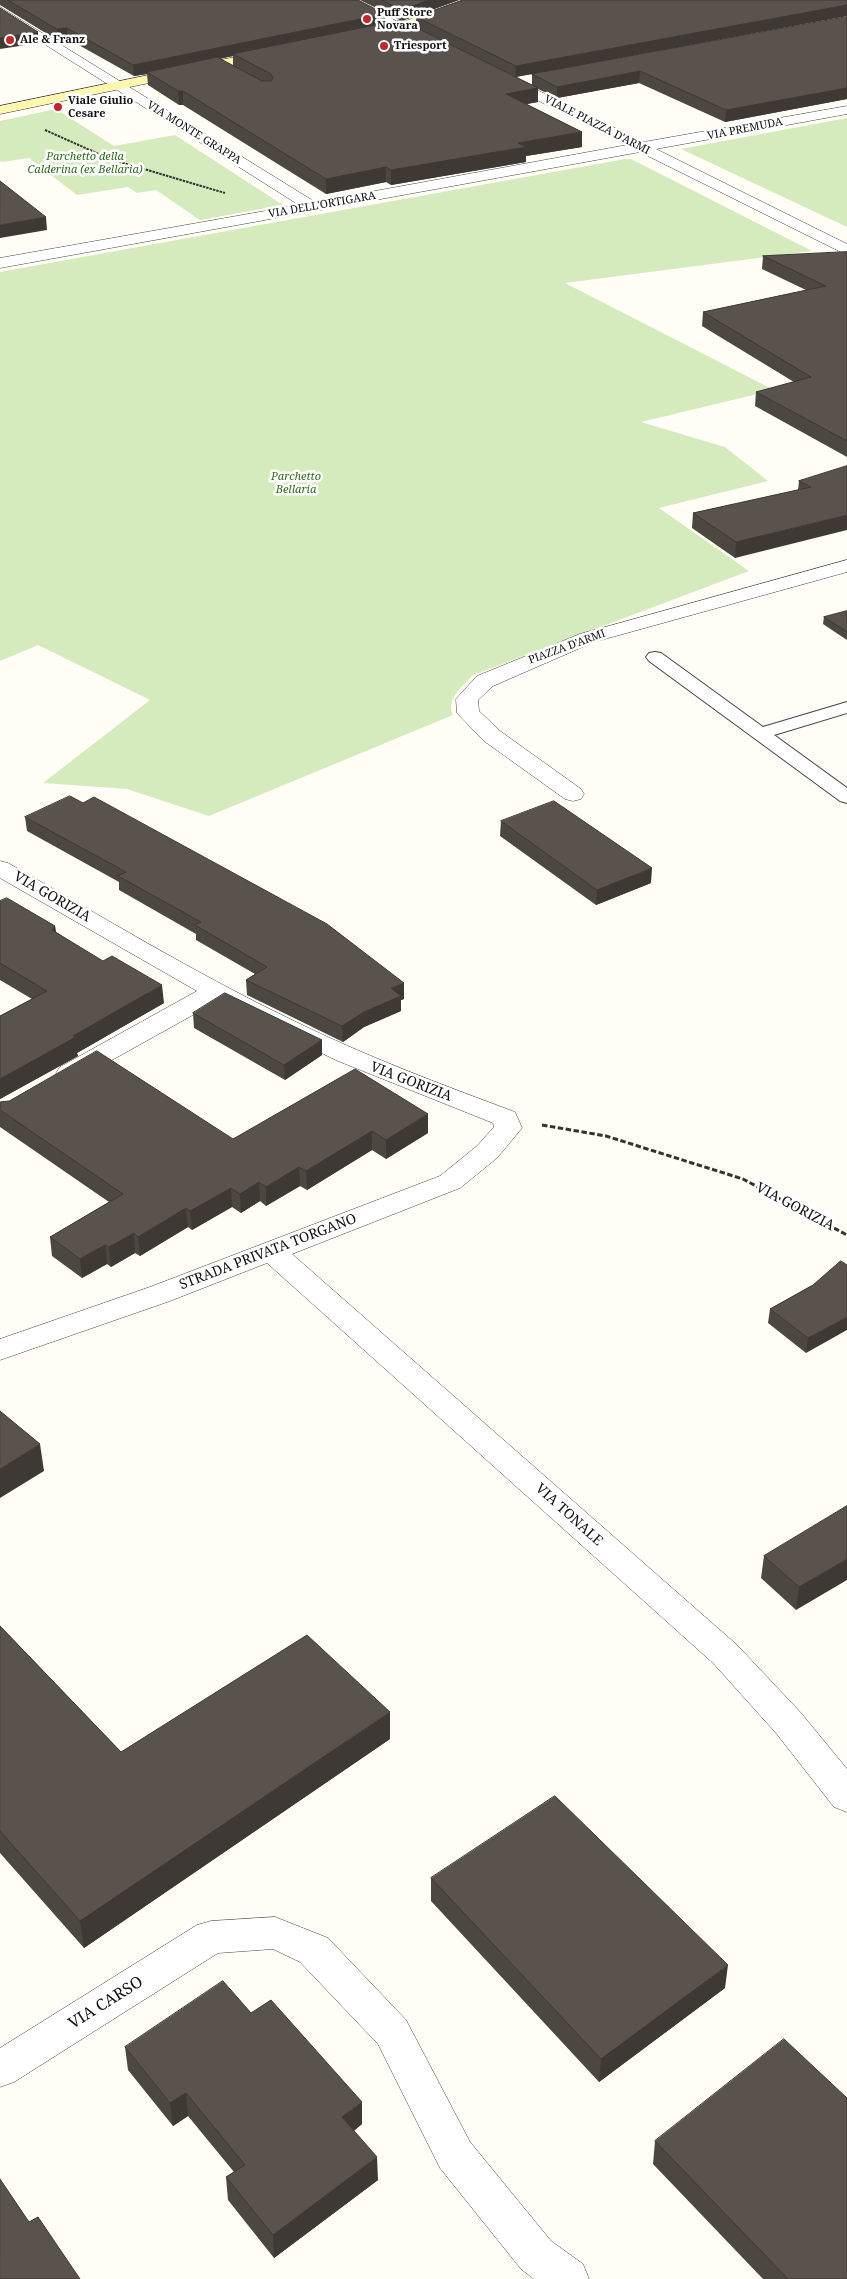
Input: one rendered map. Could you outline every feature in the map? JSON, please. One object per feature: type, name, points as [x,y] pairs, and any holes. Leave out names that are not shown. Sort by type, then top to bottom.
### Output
[{"type":"main road","points":[[366,34],[401,27],[475,0]]},
{"type":"main road","points":[[0,110],[283,52]]},
{"type":"street","points":[[347,0],[437,45]]},
{"type":"street","name":"VIA MONTE GRAPPA","points":[[0,11],[313,207]]},
{"type":"street","name":"VIALE PIAZZA D'ARMI","points":[[488,70],[847,250]]},
{"type":"street","points":[[513,83],[532,80]]},
{"type":"street","name":"VIA PREMUDA","points":[[644,148],[847,110]]},
{"type":"street","name":"VIA DELL'ORTIGARA","points":[[0,263],[644,148]]},
{"type":"street","name":"PIAZZA D'ARMI","points":[[573,794],[492,736],[468,714],[467,699],[485,681],[587,638],[847,566]]},
{"type":"street","name":"VIA GORIZIA","points":[[0,868],[217,991],[323,1046],[505,1118]]},
{"type":"street","points":[[52,1083],[217,991]]},
{"type":"street","name":"STRADA PRIVATA TORGANO","points":[[0,1350],[160,1294],[450,1182],[486,1152],[508,1128],[505,1118]]},
{"type":"street","name":"VIA TONALE","points":[[272,1250],[725,1654],[772,1702],[823,1763],[847,1797]]},
{"type":"street","name":"VIA CARSO","points":[[0,2069],[211,1937],[274,1933],[314,1950],[392,2032],[455,2155],[536,2255],[568,2279]]},
{"type":"lane","points":[[218,65],[237,75]]},
{"type":"lane","points":[[655,656],[760,734],[844,791]]},
{"type":"lane","points":[[760,734],[847,707]]},
{"type":"path","points":[[40,128],[110,159],[229,194]]},
{"type":"path","name":"VIA GORIZIA","points":[[505,1118],[606,1136],[743,1180],[847,1235]]},
{"type":"green space","name":"Parchetto della Calderina (ex Bellaria)","points":[[56,109],[114,146],[175,135],[283,205],[200,220],[156,190],[137,193],[128,187],[77,195],[29,158],[0,161],[0,121]]},
{"type":"green space","points":[[847,118],[847,227],[681,149]]},
{"type":"green space","name":"Parchetto Bellaria","points":[[631,159],[812,251],[565,283],[774,390],[641,422],[725,447],[768,481],[659,508],[749,571],[473,675],[453,698],[451,709],[453,715],[209,816],[127,789],[43,783],[150,700],[38,645],[0,661],[0,272]]},
{"type":"building","points":[[8,0],[358,0],[385,14],[133,65],[67,28],[57,29]]},
{"type":"building","points":[[382,0],[429,0],[402,10]]},
{"type":"building","points":[[463,0],[847,0],[847,5],[516,66],[416,17]]},
{"type":"building","points":[[0,8],[38,32],[0,38]]},
{"type":"building","points":[[847,17],[847,88],[726,110],[640,71],[557,87],[532,74]]},
{"type":"building","points":[[401,20],[538,88],[506,94],[582,132],[518,143],[526,147],[391,170],[386,167],[326,179],[183,91],[178,91],[147,72],[217,57],[262,81],[271,81],[273,78],[271,74],[233,54]]},
{"type":"building","points":[[0,181],[46,217],[0,225]]},
{"type":"building","points":[[847,252],[847,441],[756,392],[811,377],[703,312],[826,286],[763,256]]},
{"type":"building","points":[[847,466],[847,515],[736,542],[693,513],[811,487],[799,481]]},
{"type":"building","points":[[847,611],[847,632],[824,617]]},
{"type":"building","points":[[70,796],[83,803],[94,797],[327,924],[404,983],[391,988],[401,996],[364,1012],[342,1026],[246,980],[267,967],[195,925],[201,922],[118,876],[126,872],[25,817]]},
{"type":"building","points":[[554,801],[652,868],[597,890],[501,821]]},
{"type":"building","points":[[7,898],[55,926],[52,930],[103,961],[112,956],[162,985],[73,1036],[76,1037],[0,1079],[0,1016],[47,991],[0,963],[0,901]]},
{"type":"building","points":[[225,993],[322,1040],[284,1065],[193,1013]]},
{"type":"building","points":[[97,1051],[233,1139],[355,1069],[428,1114],[386,1140],[372,1131],[306,1171],[299,1167],[266,1187],[259,1182],[240,1194],[231,1188],[190,1211],[186,1208],[138,1237],[134,1233],[109,1247],[105,1245],[80,1259],[50,1237],[123,1194],[0,1110],[0,1102],[9,1101]]},
{"type":"building","points":[[841,1261],[847,1265],[847,1317],[808,1338],[770,1309],[813,1285]]},
{"type":"building","points":[[0,1411],[40,1444],[0,1469]]},
{"type":"building","points":[[847,1506],[847,1559],[799,1587],[764,1556]]},
{"type":"building","points":[[0,1626],[121,1752],[307,1635],[390,1712],[80,1921],[0,1831]]},
{"type":"building","points":[[555,1796],[728,1965],[601,2059],[431,1878]]},
{"type":"building","points":[[223,1981],[251,2013],[271,2000],[362,2102],[342,2117],[377,2157],[273,2235],[226,2177],[245,2165],[186,2093],[170,2103],[125,2047]]},
{"type":"building","points":[[784,2039],[847,2098],[847,2279],[788,2279],[655,2141]]},
{"type":"building","points":[[0,2179],[29,2222],[38,2217],[80,2279],[0,2279]]},
{"type":"place","name":"Puff Store Novara","points":[[367,19]]},
{"type":"place","name":"Ale & Franz","points":[[10,40]]},
{"type":"place","name":"Triesport","points":[[384,46]]},
{"type":"place","name":"Viale Giulio Cesare","points":[[58,107]]}]
